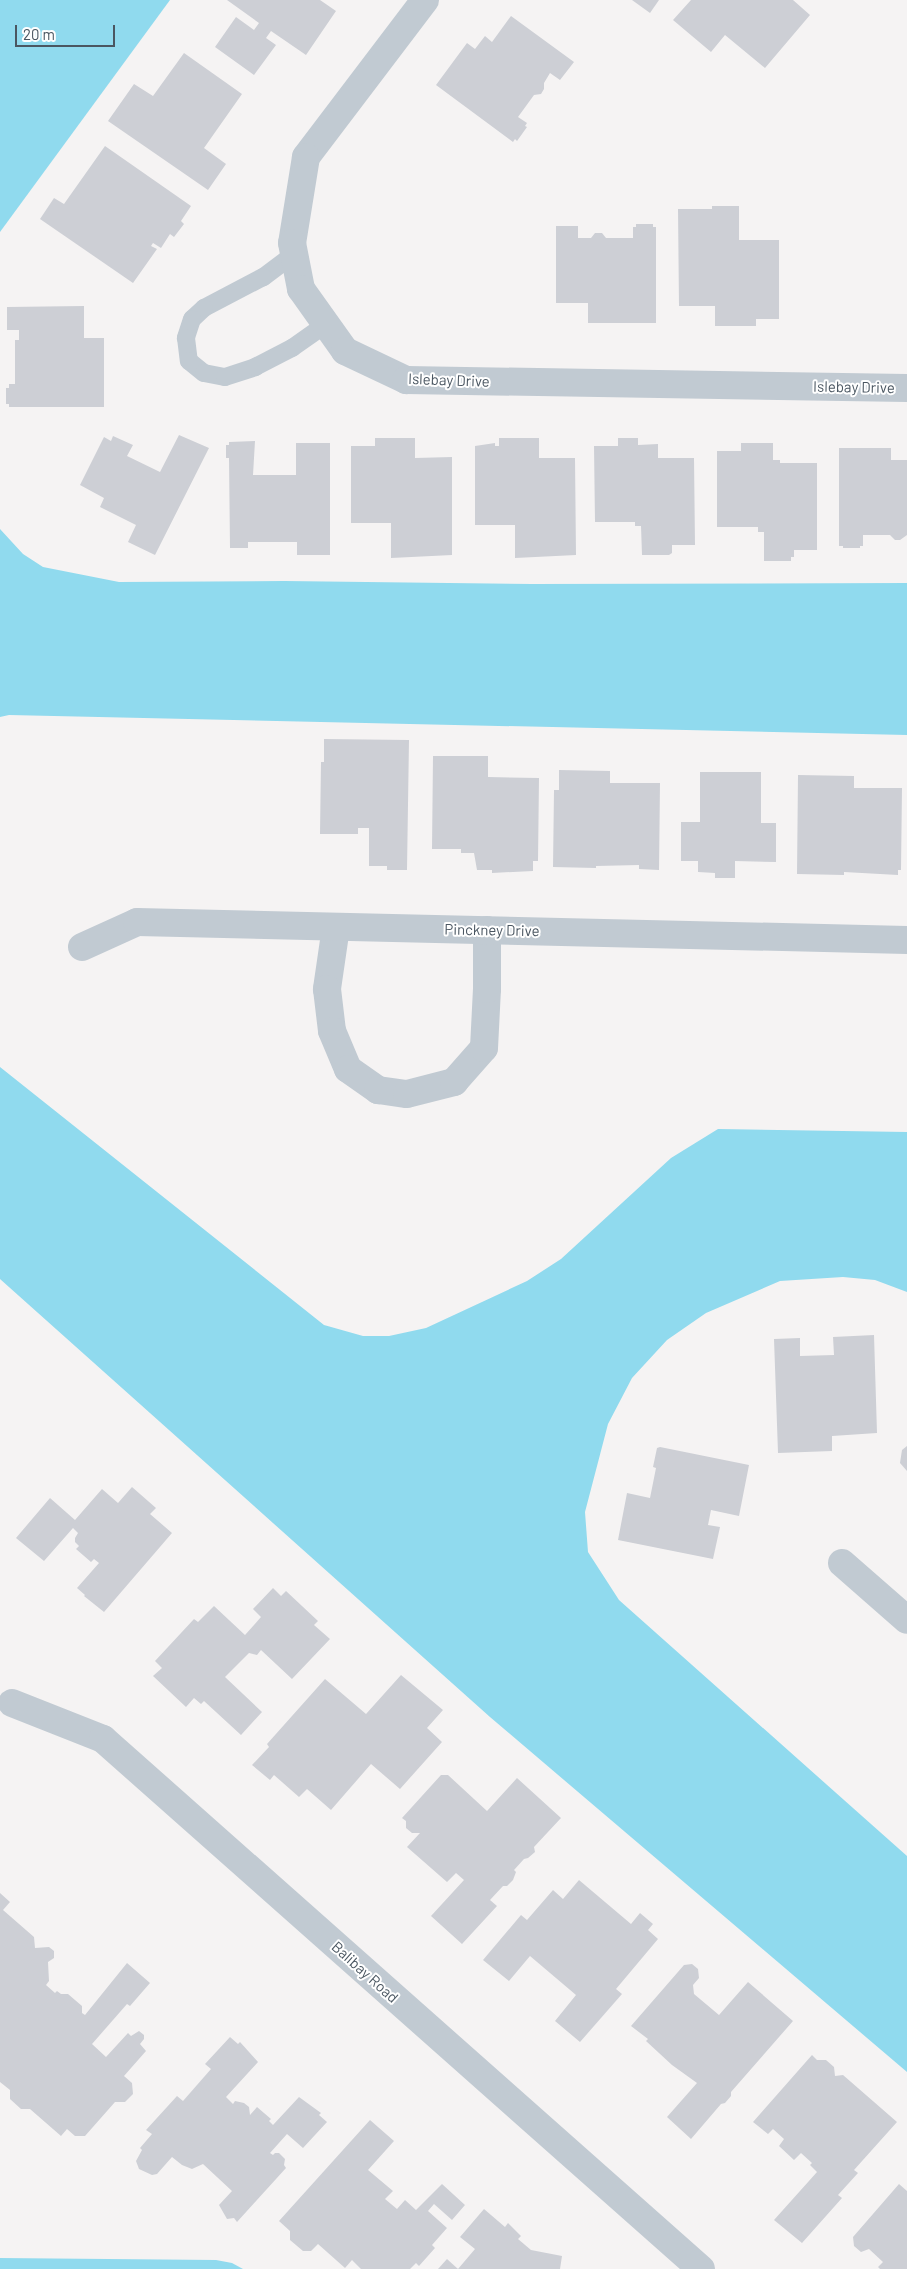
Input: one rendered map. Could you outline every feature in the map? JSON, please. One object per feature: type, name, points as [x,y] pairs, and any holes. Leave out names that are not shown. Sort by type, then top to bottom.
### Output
[{"type":"street","name":"Islebay Drive","points":[[425,0],[306,157],[292,243],[301,289],[345,351],[406,380],[907,388]]},
{"type":"street","name":"Pinckney Drive","points":[[82,948],[138,922],[907,940]]},
{"type":"street","points":[[336,927],[327,990],[332,1032],[348,1069],[378,1090],[407,1094],[454,1082],[484,1048],[488,990],[488,930]]},
{"type":"street","points":[[842,1563],[907,1620]]},
{"type":"street","name":"Balibay Road","points":[[12,1703],[102,1739],[701,2269]]},
{"type":"lane","points":[[294,254],[263,277],[204,308],[192,319],[186,338],[189,361],[204,373],[225,377],[255,367],[292,348],[326,324]]},
{"type":"water","points":[[0,0],[170,0],[0,232]]},
{"type":"water","points":[[0,529],[23,554],[43,567],[119,582],[907,583],[907,735],[9,715],[0,717]]},
{"type":"water","points":[[0,1067],[324,1325],[363,1336],[389,1336],[426,1328],[527,1281],[561,1259],[671,1158],[718,1129],[907,1132],[907,1292],[875,1280],[843,1277],[780,1281],[706,1313],[667,1340],[632,1378],[608,1424],[585,1512],[588,1552],[619,1600],[907,1856],[907,2072],[490,1717],[0,1279]]},
{"type":"water","points":[[0,2258],[216,2260],[232,2263],[243,2269],[0,2269]]},
{"type":"building","points":[[227,0],[320,0],[336,11],[306,55],[271,31],[266,38],[276,45],[254,75],[215,47],[236,17],[254,30],[259,23]]},
{"type":"building","points":[[632,0],[659,0],[650,13]]},
{"type":"building","points":[[691,0],[793,0],[810,15],[765,68],[725,35],[711,52],[673,20]]},
{"type":"building","points":[[511,16],[574,62],[560,80],[550,73],[544,83],[544,89],[541,94],[534,95],[518,117],[527,123],[525,126],[527,127],[517,141],[515,139],[513,142],[436,85],[467,43],[475,49],[485,36],[492,42]]},
{"type":"building","points":[[184,53],[242,94],[204,148],[226,164],[208,190],[108,121],[134,84],[153,96]]},
{"type":"building","points":[[105,146],[191,206],[181,221],[184,224],[174,237],[170,234],[161,248],[153,243],[151,246],[157,249],[133,283],[40,219],[54,198],[64,204]]},
{"type":"building","points":[[712,206],[739,206],[739,240],[779,240],[779,319],[756,319],[756,326],[715,326],[715,306],[679,306],[678,209],[712,209]]},
{"type":"building","points":[[636,224],[653,224],[653,227],[656,227],[656,323],[588,323],[588,303],[556,303],[556,226],[578,226],[578,238],[591,238],[595,233],[602,233],[606,238],[633,238],[633,227],[636,227]]},
{"type":"building","points":[[84,306],[84,338],[104,338],[104,407],[9,407],[9,404],[6,404],[6,388],[9,388],[9,384],[15,384],[15,340],[19,340],[19,330],[7,330],[7,307]]},
{"type":"building","points":[[179,435],[209,448],[155,555],[128,542],[136,525],[100,507],[104,498],[80,485],[104,437],[111,441],[113,436],[133,445],[127,456],[160,472]]},
{"type":"building","points":[[375,438],[415,438],[415,458],[452,457],[452,555],[391,558],[391,523],[351,523],[351,446],[375,446]]},
{"type":"building","points":[[499,438],[539,438],[539,458],[575,458],[576,555],[515,558],[515,525],[475,525],[475,446],[495,443],[495,446],[499,446]]},
{"type":"building","points":[[618,438],[638,438],[638,445],[658,444],[658,458],[694,458],[695,545],[672,545],[672,553],[669,555],[642,555],[641,526],[635,526],[635,522],[595,522],[594,446],[618,446]]},
{"type":"building","points":[[255,441],[253,475],[296,475],[296,443],[330,443],[330,555],[297,555],[297,542],[248,542],[248,548],[230,548],[229,458],[226,458],[226,445],[229,445],[229,442]]},
{"type":"building","points":[[741,443],[773,443],[773,460],[780,460],[780,463],[817,463],[817,550],[794,550],[794,557],[791,557],[791,561],[764,561],[764,532],[758,532],[758,527],[717,527],[717,451],[741,451]]},
{"type":"building","points":[[839,448],[891,448],[891,460],[907,460],[907,535],[900,540],[895,540],[890,535],[863,535],[863,546],[860,546],[860,548],[843,548],[843,546],[839,546]]},
{"type":"building","points":[[324,739],[409,740],[407,870],[387,870],[387,866],[369,866],[369,828],[358,828],[358,834],[320,834],[321,762],[324,762]]},
{"type":"building","points":[[433,756],[488,756],[488,777],[539,778],[538,861],[533,861],[533,871],[492,873],[492,870],[477,870],[474,853],[461,853],[461,849],[432,849]]},
{"type":"building","points":[[559,770],[610,771],[610,783],[660,783],[659,870],[639,869],[639,865],[596,866],[596,868],[553,867],[554,790],[559,790]]},
{"type":"building","points":[[700,772],[761,772],[761,823],[776,823],[776,862],[735,861],[735,878],[715,878],[715,873],[698,872],[698,861],[681,861],[681,822],[700,822]]},
{"type":"building","points":[[798,775],[854,776],[854,788],[902,788],[901,870],[898,870],[898,875],[844,872],[844,875],[797,874]]},
{"type":"building","points":[[874,1335],[877,1433],[832,1436],[832,1451],[778,1453],[774,1339],[800,1338],[800,1356],[834,1355],[833,1337]]},
{"type":"building","points":[[907,1446],[907,1471],[900,1463],[902,1450]]},
{"type":"building","points":[[660,1447],[749,1465],[739,1516],[711,1510],[708,1525],[720,1527],[713,1559],[618,1540],[627,1493],[650,1498],[656,1468],[653,1467],[657,1448]]},
{"type":"building","points":[[132,1487],[156,1508],[150,1514],[172,1533],[104,1612],[77,1588],[99,1563],[94,1559],[91,1562],[76,1549],[79,1546],[75,1542],[78,1533],[73,1528],[44,1561],[16,1538],[50,1498],[75,1520],[102,1489],[118,1503]]},
{"type":"building","points":[[273,1588],[281,1596],[286,1591],[318,1621],[314,1625],[330,1639],[292,1679],[261,1650],[257,1655],[249,1653],[225,1677],[262,1712],[241,1735],[204,1701],[201,1704],[194,1698],[186,1707],[153,1676],[162,1668],[155,1661],[194,1619],[198,1622],[214,1606],[245,1635],[261,1617],[253,1609]]},
{"type":"building","points":[[401,1675],[443,1710],[427,1728],[442,1742],[400,1789],[371,1764],[331,1810],[307,1789],[299,1797],[274,1775],[270,1780],[252,1765],[269,1747],[267,1744],[325,1679],[366,1714]]},
{"type":"building","points":[[441,1775],[448,1775],[487,1811],[517,1778],[561,1818],[534,1847],[535,1852],[524,1859],[514,1870],[516,1872],[513,1880],[507,1886],[503,1886],[490,1900],[497,1906],[462,1944],[431,1916],[464,1880],[456,1873],[447,1882],[407,1847],[420,1833],[412,1833],[406,1828],[406,1821],[402,1818]]},
{"type":"building","points":[[579,1880],[631,1924],[640,1913],[653,1924],[648,1930],[658,1939],[616,1989],[622,1994],[580,2042],[555,2021],[576,1995],[530,1956],[509,1981],[483,1960],[521,1915],[527,1920],[553,1890],[563,1899]]},
{"type":"building","points":[[0,1893],[10,1902],[3,1910],[34,1937],[35,1948],[49,1947],[54,1951],[54,1958],[48,1962],[49,1981],[46,1985],[55,1993],[57,1991],[61,1994],[68,1994],[82,2006],[82,2013],[85,2015],[127,1963],[150,1983],[130,2006],[127,2004],[92,2044],[106,2057],[128,2033],[131,2036],[139,2031],[144,2035],[144,2039],[140,2044],[146,2051],[124,2076],[132,2083],[133,2094],[125,2102],[115,2102],[85,2136],[75,2136],[67,2129],[61,2136],[30,2109],[21,2109],[10,2099],[10,2090],[0,2082]]},
{"type":"building","points":[[692,1964],[698,1969],[699,1978],[693,1985],[694,1994],[719,2015],[748,1982],[793,2021],[731,2092],[731,2096],[725,2103],[721,2104],[691,2139],[667,2117],[697,2083],[672,2065],[646,2041],[648,2039],[631,2026],[684,1965]]},
{"type":"building","points":[[230,2037],[238,2044],[240,2042],[258,2062],[226,2097],[233,2104],[235,2101],[244,2103],[249,2107],[250,2115],[257,2107],[271,2119],[269,2121],[273,2125],[299,2097],[321,2113],[319,2115],[327,2122],[303,2148],[287,2134],[270,2153],[273,2155],[279,2153],[285,2159],[284,2165],[286,2168],[237,2222],[234,2218],[227,2219],[219,2205],[232,2191],[203,2164],[192,2169],[182,2165],[172,2157],[157,2174],[152,2175],[139,2169],[136,2161],[142,2150],[140,2148],[152,2134],[146,2130],[177,2096],[183,2101],[211,2069],[205,2064]]},
{"type":"building","points":[[812,2055],[817,2060],[826,2060],[834,2067],[835,2076],[843,2075],[897,2122],[854,2170],[858,2173],[838,2195],[842,2198],[802,2243],[774,2220],[817,2172],[810,2165],[812,2163],[801,2153],[794,2160],[779,2146],[784,2139],[773,2129],[768,2134],[753,2122]]},
{"type":"building","points":[[370,2120],[394,2141],[368,2170],[393,2191],[385,2199],[397,2209],[405,2200],[416,2210],[442,2184],[465,2205],[452,2220],[434,2204],[428,2211],[447,2228],[432,2245],[435,2248],[419,2266],[416,2263],[410,2269],[361,2269],[352,2260],[345,2268],[318,2244],[311,2251],[303,2251],[290,2240],[290,2231],[279,2221]]},
{"type":"building","points":[[899,2184],[907,2191],[907,2269],[880,2269],[878,2267],[883,2262],[869,2249],[861,2252],[854,2246],[853,2237]]},
{"type":"building","points":[[484,2209],[505,2227],[508,2223],[521,2236],[518,2239],[531,2250],[562,2256],[560,2269],[458,2269],[475,2249],[460,2237]]},
{"type":"building","points":[[447,2259],[458,2269],[438,2269]]}]
